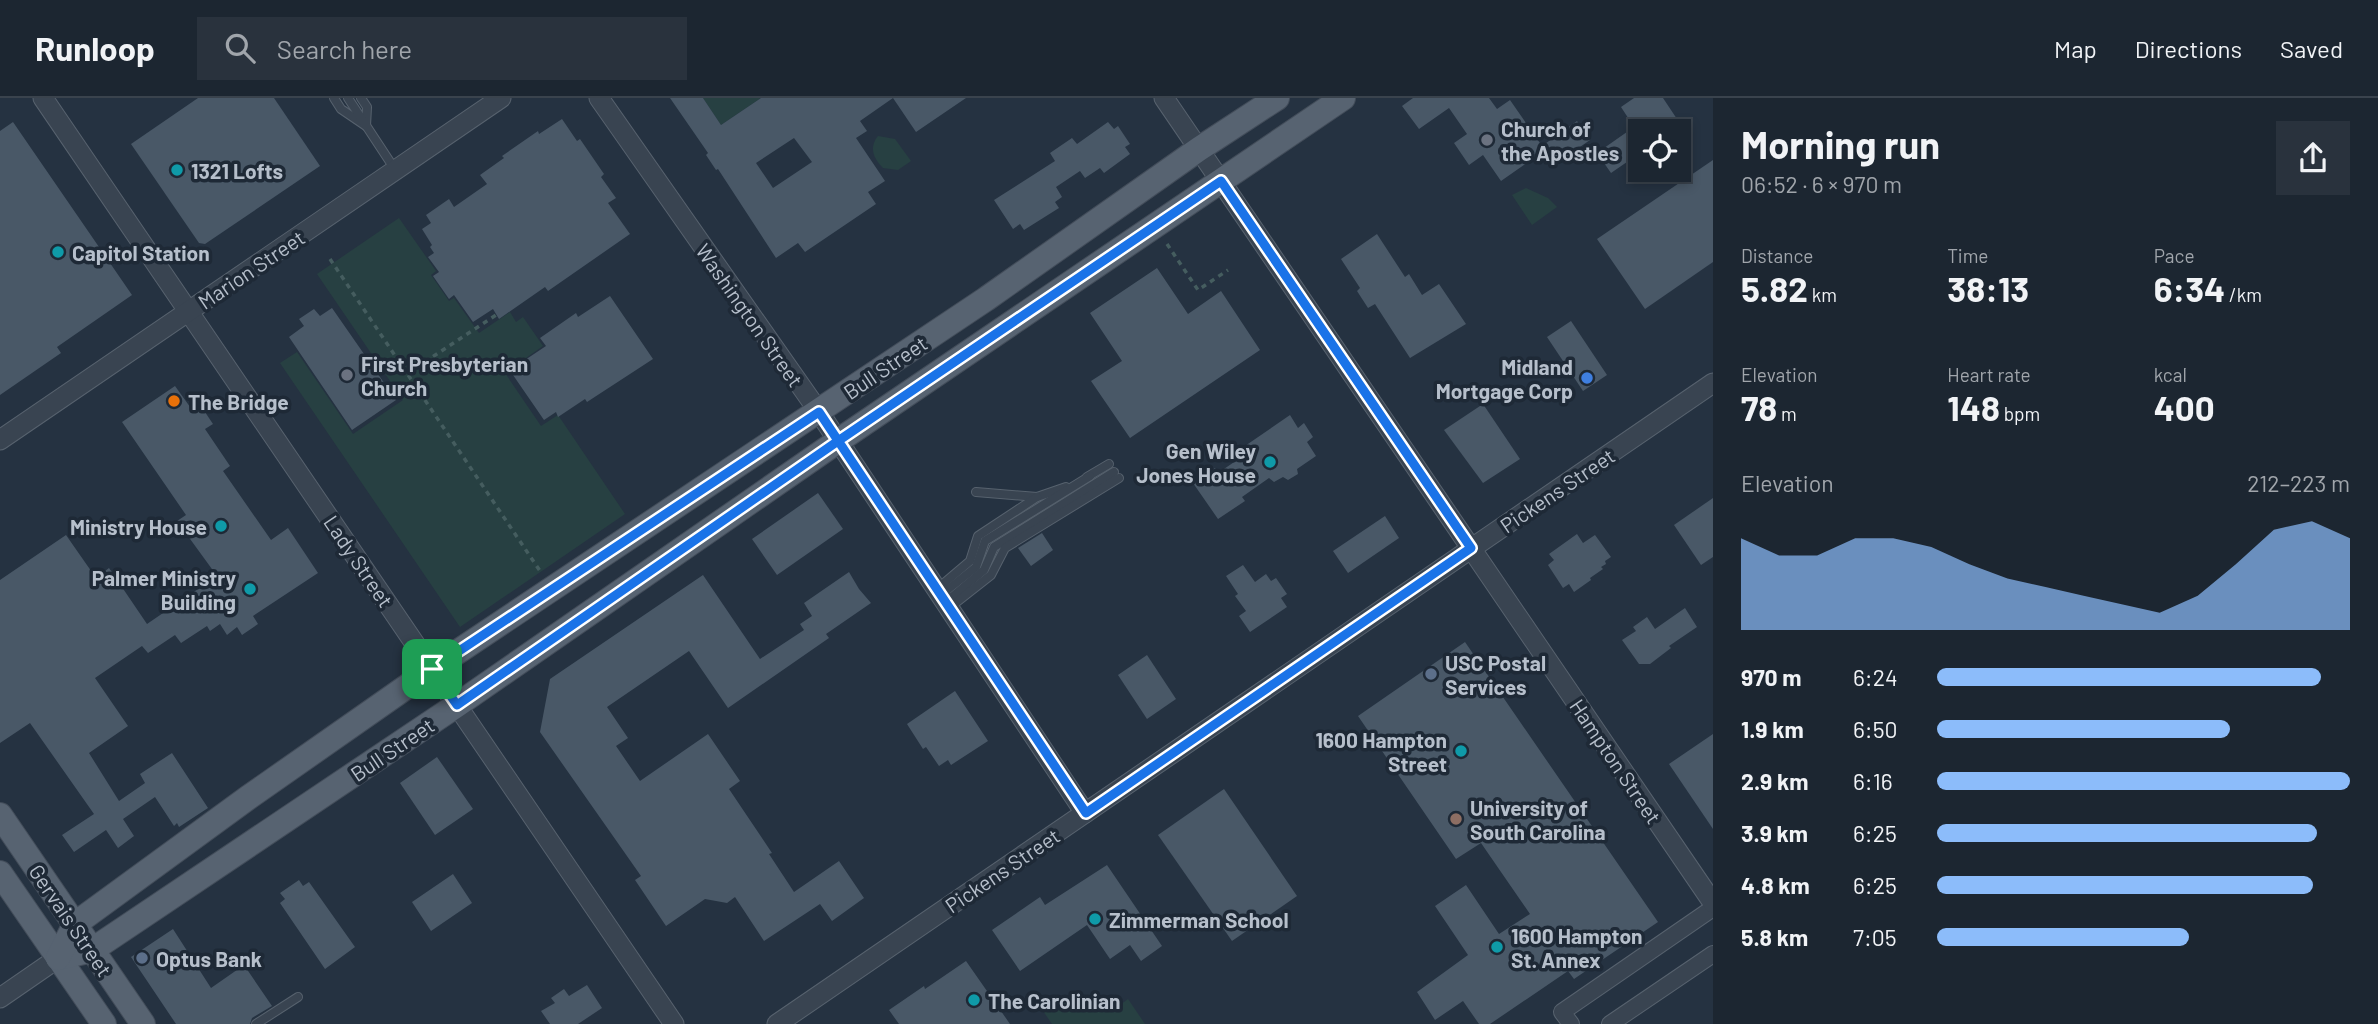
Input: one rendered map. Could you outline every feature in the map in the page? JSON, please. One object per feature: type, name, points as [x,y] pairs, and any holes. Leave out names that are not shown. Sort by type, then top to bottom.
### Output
[{"type":"main road","name":"Bull Street","points":[[58,958],[75,924],[248,797],[432,669],[975,307],[1199,149],[1277,98]]},
{"type":"main road","name":"Bull Street","points":[[58,958],[92,950],[457,705],[838,441],[1343,98]]},
{"type":"main road","name":"Gervais Street","points":[[0,815],[143,1024]]},
{"type":"main road","name":"Gervais Street","points":[[0,873],[104,1024]]},
{"type":"street","name":"Lady Street","points":[[43,98],[674,1024]]},
{"type":"street","name":"Marion Street","points":[[0,440],[501,98]]},
{"type":"street","name":"Washington Street","points":[[599,98],[819,412],[1086,813]]},
{"type":"street","name":"Hampton Street","points":[[1164,98],[1713,903]]},
{"type":"street","name":"Pickens Street","points":[[777,1024],[1713,383]]},
{"type":"street","points":[[1571,1024],[1562,1012],[1713,908]]},
{"type":"street","points":[[1610,1024],[1713,954]]},
{"type":"street","name":"Bull Street","points":[[0,998],[58,958]]},
{"type":"lane","points":[[334,98],[341,109],[366,126]]},
{"type":"lane","points":[[348,98],[395,170]]},
{"type":"lane","points":[[361,98],[367,103],[366,126]]},
{"type":"lane","points":[[1114,471],[994,547],[984,570],[943,598],[970,561],[978,536],[1037,496],[1090,476],[1114,471]]},
{"type":"lane","points":[[943,598],[976,567],[985,541],[1090,476]]},
{"type":"lane","points":[[976,492],[1037,496]]},
{"type":"lane","points":[[256,1024],[298,997]]},
{"type":"path","points":[[1167,244],[1198,290],[1228,270]]},
{"type":"path","points":[[330,259],[543,575]]},
{"type":"path","points":[[407,374],[496,314]]},
{"type":"green space","points":[[703,98],[761,98],[721,125]]},
{"type":"green space","points":[[878,136],[895,139],[911,161],[898,170],[883,168],[873,152]]},
{"type":"green space","points":[[1526,188],[1548,198],[1557,207],[1532,225],[1512,195]]},
{"type":"green space","points":[[399,218],[436,271],[431,275],[449,301],[454,298],[479,333],[510,312],[516,322],[523,317],[543,346],[505,373],[541,426],[558,415],[625,514],[460,627],[280,363],[297,352],[353,434],[403,400],[317,274]]},
{"type":"green space","points":[[1103,996],[1120,1005],[1128,999],[1145,1024],[1052,1024],[1041,1008]]},
{"type":"building","points":[[198,98],[274,98],[320,166],[205,244],[199,243],[131,144]]},
{"type":"building","points":[[670,98],[703,98],[721,125],[761,98],[893,98],[860,121],[867,131],[856,138],[885,181],[868,192],[876,204],[805,252],[798,243],[776,258],[706,155],[708,153]],"holes":[[[794,138],[812,162],[773,188],[756,163]]]},
{"type":"building","points":[[893,98],[966,98],[916,132]]},
{"type":"building","name":"Church of the Apostles","points":[[1413,98],[1489,98],[1497,109],[1510,100],[1542,146],[1577,121],[1590,140],[1551,167],[1541,153],[1501,181],[1483,155],[1469,165],[1454,143],[1467,134],[1449,108],[1419,129],[1402,106]]},
{"type":"building","points":[[1634,98],[1663,98],[1677,119],[1629,119],[1621,107]]},
{"type":"building","points":[[562,119],[577,141],[580,139],[604,174],[601,177],[616,198],[608,203],[630,234],[548,291],[545,287],[499,319],[493,309],[473,322],[454,295],[449,299],[433,276],[439,272],[428,257],[434,253],[422,229],[431,223],[426,215],[449,199],[454,207],[487,184],[480,175],[538,131],[539,134]]},
{"type":"building","name":"Capitol Station","points":[[13,122],[132,295],[57,347],[61,353],[0,395],[0,131]]},
{"type":"building","points":[[1108,122],[1114,129],[1118,126],[1130,144],[1125,147],[1130,154],[1104,173],[1100,168],[1085,178],[1080,171],[1056,187],[1062,197],[1055,202],[1059,208],[1024,230],[1020,224],[1013,229],[994,200],[1055,161],[1050,153],[1072,138],[1077,144]]},
{"type":"building","points":[[1628,131],[1628,161],[1611,173],[1597,153]]},
{"type":"building","points":[[1713,160],[1713,262],[1645,309],[1597,239],[1681,182],[1691,182],[1691,175]]},
{"type":"building","points":[[1377,234],[1405,277],[1409,274],[1422,295],[1439,284],[1466,324],[1410,358],[1375,304],[1368,308],[1357,291],[1360,288],[1341,259]]},
{"type":"building","points":[[1157,268],[1188,314],[1221,291],[1260,350],[1130,438],[1091,381],[1122,361],[1090,313]]},
{"type":"building","points":[[610,296],[653,359],[587,402],[585,399],[558,417],[556,412],[544,420],[513,375],[525,367],[522,362],[546,346],[540,338],[576,313],[578,317]]},
{"type":"building","name":"First Presbyterian Church","points":[[332,308],[396,400],[352,430],[289,337],[304,326],[299,319],[314,309],[320,316]]},
{"type":"building","points":[[1571,321],[1607,375],[1583,391],[1547,337]]},
{"type":"building","points":[[175,386],[193,411],[199,403],[213,424],[205,429],[230,466],[223,471],[271,540],[288,528],[318,573],[253,616],[258,624],[242,635],[237,627],[227,635],[220,624],[210,631],[207,626],[181,643],[175,635],[148,653],[142,646],[95,678],[128,726],[89,753],[119,801],[145,783],[140,774],[172,753],[208,808],[179,827],[177,823],[174,826],[155,797],[123,819],[134,836],[118,848],[106,830],[74,852],[62,835],[94,814],[30,723],[0,743],[0,580],[66,535],[96,578],[109,568],[147,624],[217,576],[177,521],[186,515],[122,422]]},
{"type":"building","points":[[1483,404],[1520,459],[1483,483],[1444,430]]},
{"type":"building","name":"Gen Wiley Jones House","points":[[1290,415],[1298,428],[1304,423],[1313,437],[1307,442],[1316,456],[1297,469],[1298,474],[1288,480],[1283,477],[1274,482],[1269,478],[1242,497],[1245,501],[1218,519],[1193,483],[1215,468],[1218,473],[1246,454],[1242,448]]},
{"type":"building","points":[[818,493],[843,529],[777,575],[752,539]]},
{"type":"building","points":[[1713,498],[1713,557],[1701,565],[1674,525]]},
{"type":"building","points":[[1385,516],[1399,538],[1348,573],[1333,551]]},
{"type":"building","points":[[1042,533],[1053,550],[1031,566],[1018,548]]},
{"type":"building","points":[[1577,534],[1583,543],[1595,535],[1611,557],[1601,567],[1603,569],[1574,592],[1569,584],[1563,588],[1548,565],[1554,560],[1549,554]]},
{"type":"building","points":[[1243,565],[1255,582],[1266,574],[1271,581],[1276,578],[1287,594],[1281,598],[1287,607],[1250,632],[1239,616],[1246,611],[1235,596],[1238,594],[1226,576]]},
{"type":"building","points":[[849,572],[871,603],[826,634],[829,638],[728,708],[689,651],[607,707],[628,738],[616,746],[640,781],[708,734],[740,781],[729,789],[772,853],[769,854],[794,892],[839,861],[864,898],[832,921],[820,904],[764,941],[735,897],[727,903],[705,899],[666,926],[635,880],[641,876],[540,732],[550,679],[703,575],[760,659],[804,630],[800,624],[812,616],[804,603]]},
{"type":"building","points":[[1685,608],[1697,627],[1669,646],[1671,648],[1650,664],[1639,664],[1622,640],[1636,631],[1633,627],[1647,617],[1655,629]]},
{"type":"building","points":[[1465,642],[1658,922],[1574,979],[1568,971],[1490,1024],[1479,1024],[1463,1001],[1435,1020],[1417,992],[1468,955],[1435,906],[1466,885],[1499,934],[1530,914],[1481,843],[1456,859],[1358,716]]},
{"type":"building","points":[[1147,655],[1176,699],[1147,719],[1118,675]]},
{"type":"building","points":[[955,691],[988,741],[951,765],[948,760],[939,766],[926,747],[923,749],[907,724]]},
{"type":"building","points":[[1713,734],[1713,829],[1669,764]]},
{"type":"building","points":[[437,757],[473,809],[435,835],[400,783]]},
{"type":"building","points":[[1224,789],[1297,896],[1232,941],[1158,835]]},
{"type":"building","points":[[1107,865],[1162,946],[1141,961],[1130,945],[1110,959],[1087,925],[1020,971],[992,930],[1040,897],[1045,905]]},
{"type":"building","points":[[453,874],[472,903],[431,931],[412,902]]},
{"type":"building","points":[[299,880],[303,886],[309,882],[355,947],[325,969],[280,903],[285,899],[280,893]]},
{"type":"building","points":[[173,929],[211,988],[244,965],[272,1006],[252,1018],[250,1024],[176,1024],[131,957]]},
{"type":"building","points":[[966,961],[1010,1024],[899,1024],[889,1010]]},
{"type":"building","points":[[587,985],[602,1008],[578,1024],[550,1024],[541,1011],[555,1003],[551,998],[564,989],[569,996]]},
{"type":"place","name":"Church of the Apostles","points":[[1487,140]]},
{"type":"place","name":"1321 Lofts","points":[[177,170]]},
{"type":"place","name":"Capitol Station","points":[[58,252]]},
{"type":"place","name":"First Presbyterian Church","points":[[347,375]]},
{"type":"place","name":"Midland Mortgage Corp","points":[[1587,378]]},
{"type":"place","name":"The Bridge","points":[[174,401]]},
{"type":"place","name":"Gen Wiley Jones House","points":[[1270,462]]},
{"type":"place","name":"Ministry House","points":[[221,526]]},
{"type":"place","name":"Palmer Ministry Building","points":[[250,589]]},
{"type":"place","name":"USC Postal Services","points":[[1431,674]]},
{"type":"place","name":"1600 Hampton Street","points":[[1461,751]]},
{"type":"place","name":"University of South Carolina","points":[[1456,819]]},
{"type":"place","name":"Zimmerman School","points":[[1095,919]]},
{"type":"place","name":"1600 Hampton St. Annex","points":[[1497,947]]},
{"type":"place","name":"Optus Bank","points":[[142,958]]},
{"type":"place","name":"The Carolinian","points":[[974,1000]]},
{"type":"route","points":[[432,669],[457,705],[838,441],[1221,181],[1471,548],[1086,813],[838,441],[819,412],[432,669]]}]
